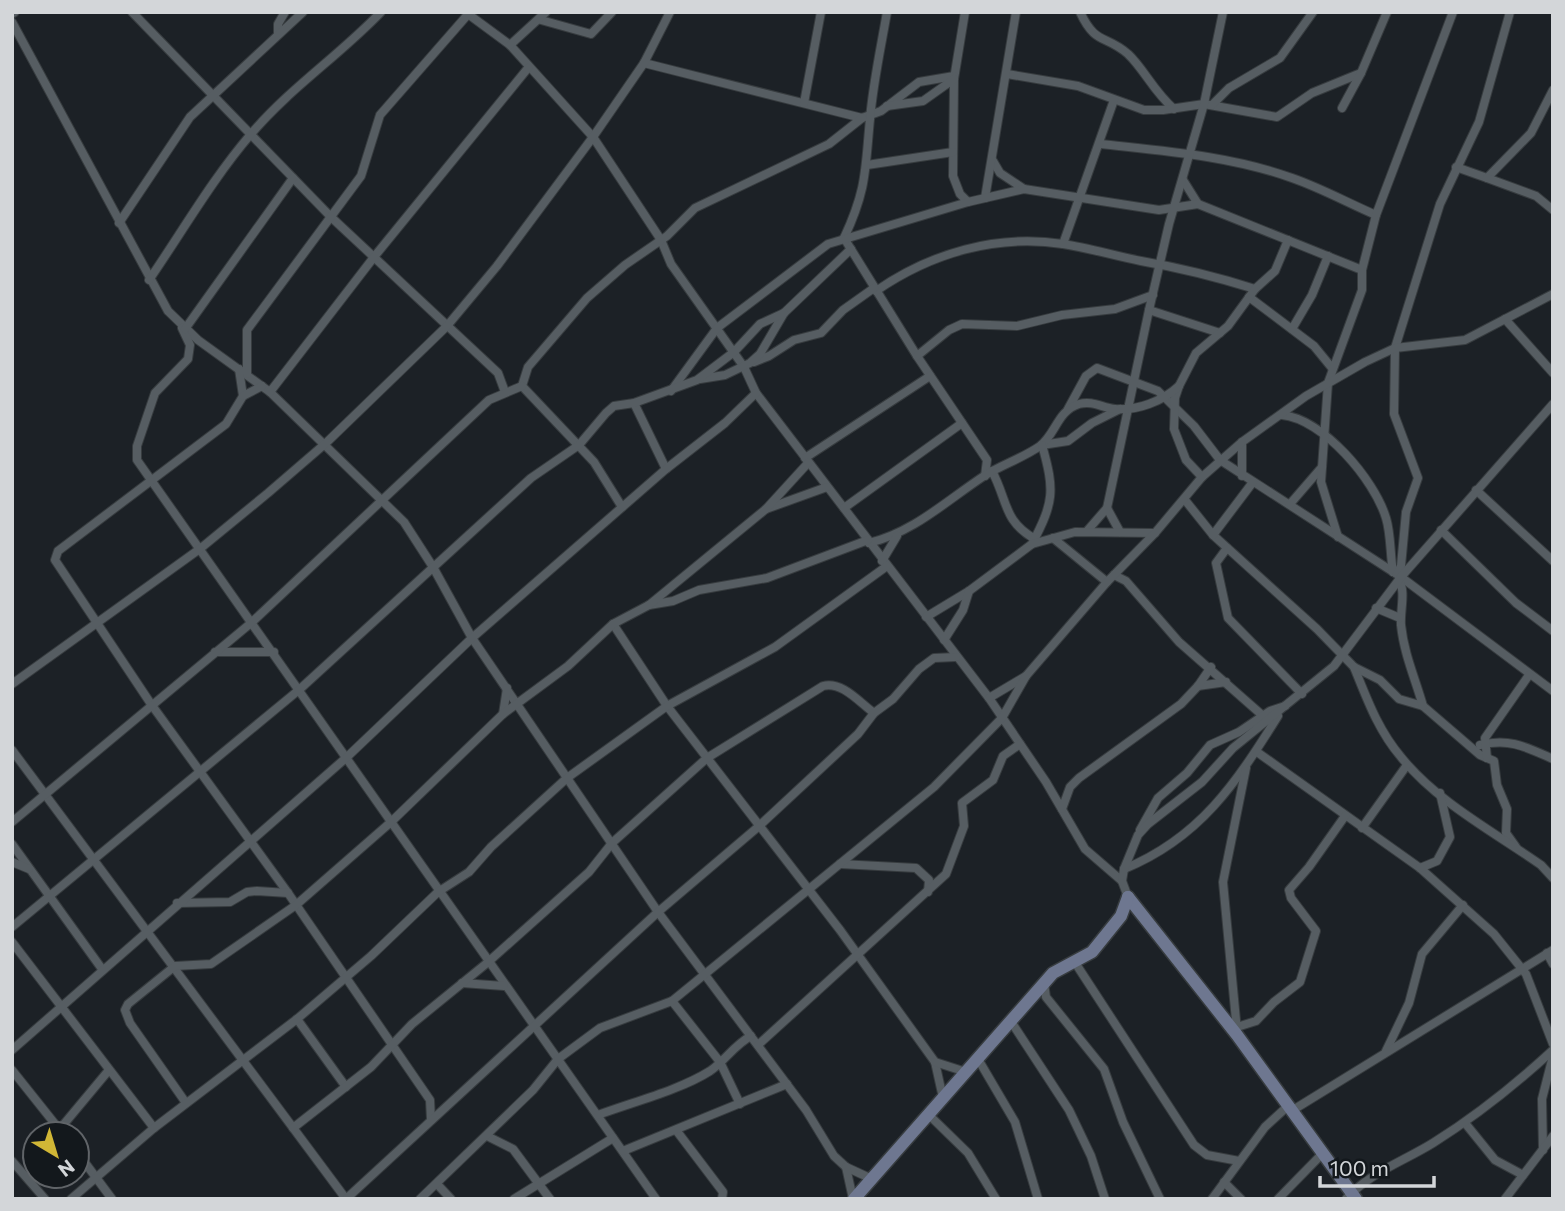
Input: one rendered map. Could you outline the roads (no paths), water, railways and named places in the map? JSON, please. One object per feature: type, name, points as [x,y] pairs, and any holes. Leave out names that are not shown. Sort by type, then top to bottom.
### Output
[{"type":"street","points":[[132,12],[331,217],[498,373],[505,392]]},
{"type":"street","points":[[278,34],[278,24],[285,12]]},
{"type":"street","points":[[119,223],[181,128],[303,12]]},
{"type":"street","points":[[149,279],[251,134],[307,78],[355,40],[381,12]]},
{"type":"street","points":[[510,45],[543,16],[592,34],[612,12]]},
{"type":"street","points":[[12,684],[201,548],[326,443],[447,326],[522,233],[593,137],[644,64],[670,12]]},
{"type":"street","points":[[804,103],[821,12]]},
{"type":"street","points":[[844,238],[860,204],[867,165],[866,118],[887,12]]},
{"type":"street","points":[[965,12],[954,78],[953,152],[955,183],[968,202]]},
{"type":"street","points":[[985,198],[1016,12]]},
{"type":"street","points":[[1080,12],[1095,37],[1130,57],[1147,81],[1174,109]]},
{"type":"street","points":[[1087,531],[1107,508],[1149,310],[1174,208],[1189,154],[1208,105],[1223,12]]},
{"type":"street","points":[[1208,105],[1229,88],[1280,58],[1312,12]]},
{"type":"street","points":[[1342,108],[1362,73],[1387,12]]},
{"type":"street","points":[[1338,537],[1322,490],[1328,383],[1360,298],[1362,270],[1376,215],[1453,12]]},
{"type":"street","points":[[1398,576],[1406,512],[1418,478],[1394,414],[1395,348],[1440,204],[1479,122],[1510,12]]},
{"type":"street","points":[[243,396],[247,330],[361,176],[380,115],[469,13],[510,45],[593,137],[661,240],[671,264],[734,352],[747,365],[756,393],[989,698],[1093,859],[1122,881],[1129,897],[1237,1031],[1351,1197],[1374,1175],[1411,1157],[1465,1123],[1512,1087],[1553,1050]]},
{"type":"street","points":[[12,22],[168,311],[183,327],[270,391],[404,522],[433,567],[472,638],[658,912],[787,1084],[828,1148],[846,1167],[872,1179]]},
{"type":"street","points":[[644,64],[866,118]]},
{"type":"street","points":[[270,391],[374,257],[528,68]]},
{"type":"street","points":[[1007,74],[1078,86],[1144,110],[1208,105],[1277,117],[1312,93],[1362,73]]},
{"type":"street","points":[[887,106],[923,101],[954,78]]},
{"type":"street","points":[[522,386],[528,367],[587,298],[625,265],[661,240],[695,208],[829,144],[919,82],[954,78]]},
{"type":"street","points":[[1487,178],[1531,133],[1553,90]]},
{"type":"street","points":[[1063,244],[1101,144],[1114,100]]},
{"type":"street","points":[[1101,144],[1189,154],[1292,177],[1376,215]]},
{"type":"street","points":[[867,165],[953,152]]},
{"type":"street","points":[[993,161],[1000,173],[1024,190]]},
{"type":"street","points":[[1456,167],[1536,196],[1553,210]]},
{"type":"street","points":[[183,327],[293,178]]},
{"type":"street","points":[[1183,180],[1198,204]]},
{"type":"street","points":[[671,391],[717,328],[810,255],[844,238],[968,202],[1024,190],[1159,210],[1198,204],[1362,270]]},
{"type":"street","points":[[844,238],[917,356],[987,460],[989,473],[1010,518],[1018,530],[1034,542]]},
{"type":"street","points":[[1202,477],[1186,460],[1178,444],[1174,406],[1179,386],[1196,353],[1220,333],[1252,293],[1276,271],[1288,240]]},
{"type":"street","points":[[697,380],[714,378],[769,356],[794,340],[821,333],[843,310],[936,258],[966,248],[1063,244],[1207,273],[1252,293],[1321,352],[1332,368]]},
{"type":"street","points":[[747,365],[760,354],[784,313],[851,249]]},
{"type":"street","points":[[1292,329],[1312,295],[1328,256]]},
{"type":"street","points":[[883,302],[889,282]]},
{"type":"street","points":[[420,1199],[533,1090],[558,1059],[600,1028],[672,1001],[934,787],[1002,718],[1027,676],[1110,578],[1155,533],[1202,477],[1242,442],[1328,383],[1395,348],[1455,343],[1553,294]]},
{"type":"street","points":[[917,356],[949,330],[962,324],[1017,326],[1062,315],[1115,309],[1153,295]]},
{"type":"street","points":[[1149,310],[1220,333]]},
{"type":"street","points":[[12,927],[300,689],[531,478],[579,445],[614,407],[671,391],[697,380],[734,352],[760,324],[784,313]]},
{"type":"street","points":[[1505,319],[1553,373]]},
{"type":"street","points":[[183,327],[190,345],[188,359],[159,386],[137,446],[137,460],[300,689],[487,963],[534,1025],[655,1198]]},
{"type":"street","points":[[649,605],[673,601],[699,590],[767,578],[869,542],[897,536],[989,473],[1042,445],[1068,410],[1091,370],[1103,368],[1136,380],[1166,397],[1220,460],[1398,576],[1552,690]]},
{"type":"street","points":[[186,1103],[130,1023],[125,1010],[128,1004],[176,966],[211,964],[296,905],[391,822],[503,714],[568,666],[617,622],[649,605],[766,509],[806,460],[930,376]]},
{"type":"street","points":[[262,386],[243,396],[226,424],[55,556],[95,622],[151,704],[288,893],[430,1100],[431,1120]]},
{"type":"street","points":[[12,822],[251,623],[489,400],[522,386]]},
{"type":"street","points":[[522,386],[594,462],[622,507]]},
{"type":"street","points":[[1068,410],[1089,402],[1120,409],[1130,408],[1166,397],[1179,386]]},
{"type":"street","points":[[12,1050],[346,757],[472,638],[622,507],[725,423],[756,393]]},
{"type":"street","points":[[634,403],[666,470]]},
{"type":"street","points":[[1138,835],[1163,811],[1202,782],[1233,748],[1303,694],[1342,656],[1398,576],[1553,404]]},
{"type":"street","points":[[1042,445],[1052,446],[1068,441],[1092,422],[1120,409]]},
{"type":"street","points":[[1282,415],[1305,421],[1326,438],[1362,473],[1381,507],[1403,589],[1400,618],[1407,661],[1423,706]]},
{"type":"street","points":[[844,508],[962,423]]},
{"type":"street","points":[[1242,442],[1242,476]]},
{"type":"street","points":[[1034,542],[1049,513],[1052,491],[1042,445]]},
{"type":"street","points":[[987,460],[1009,462]]},
{"type":"street","points":[[1290,504],[1322,467]]},
{"type":"street","points":[[1213,535],[1253,482]]},
{"type":"street","points":[[766,509],[827,487]]},
{"type":"street","points":[[1476,491],[1553,561]]},
{"type":"street","points":[[1185,500],[1213,535],[1317,629],[1354,667],[1380,680],[1399,699],[1423,706],[1471,747],[1496,764],[1497,785],[1507,809],[1506,833],[1516,847]]},
{"type":"street","points":[[1107,508],[1121,532]]},
{"type":"street","points":[[1441,530],[1516,603],[1553,631]]},
{"type":"street","points":[[926,617],[969,591],[1034,542],[1087,531],[1155,533]]},
{"type":"street","points":[[71,1199],[96,1175],[186,1103],[297,1019],[438,891],[469,872],[491,847],[567,778],[667,706],[775,647],[884,563],[897,536]]},
{"type":"street","points":[[1053,538],[1110,578],[1126,581],[1179,642],[1262,715]]},
{"type":"street","points":[[1227,548],[1216,563],[1227,618],[1303,694]]},
{"type":"street","points":[[1126,581],[1132,554]]},
{"type":"street","points":[[944,640],[963,610],[969,591]]},
{"type":"street","points":[[1376,608],[1400,618]]},
{"type":"street","points":[[617,622],[619,633],[667,706],[859,956],[935,1062],[943,1098]]},
{"type":"street","points":[[215,652],[274,652]]},
{"type":"street","points":[[12,750],[176,966],[346,1199],[658,912],[758,827],[859,734],[874,713],[894,699],[919,669],[934,658],[956,657]]},
{"type":"street","points":[[1062,810],[1070,786],[1181,704],[1198,686],[1210,667]]},
{"type":"street","points":[[1354,667],[1373,715],[1407,765],[1440,793],[1541,865],[1553,878]]},
{"type":"street","points":[[1487,758],[1484,744],[1488,732],[1529,675]]},
{"type":"street","points":[[989,698],[1027,676]]},
{"type":"street","points":[[1198,686],[1226,682]]},
{"type":"street","points":[[293,1128],[346,1087],[393,1046],[412,1024],[487,963],[589,872],[612,843],[707,758],[822,686],[832,684],[840,687],[874,713]]},
{"type":"street","points":[[503,714],[507,688]]},
{"type":"street","points":[[1122,881],[1143,821],[1158,799],[1187,773],[1205,750],[1262,715],[1285,708]]},
{"type":"street","points":[[1124,869],[1161,853],[1176,843],[1210,811],[1246,768],[1285,708]]},
{"type":"street","points":[[1471,747],[1506,741],[1523,744],[1553,759]]},
{"type":"street","points":[[758,1045],[859,956],[948,870],[964,826],[962,803],[993,780],[1003,756],[1020,744]]},
{"type":"street","points":[[1256,752],[1420,868],[1506,947],[1532,986],[1541,1018],[1553,1044]]},
{"type":"street","points":[[1362,828],[1407,765]]},
{"type":"street","points":[[1237,1031],[1223,882],[1246,768]]},
{"type":"street","points":[[1420,868],[1437,861],[1450,836],[1440,793]]},
{"type":"street","points":[[1237,1031],[1256,1021],[1302,979],[1316,931],[1291,898],[1289,890],[1310,867],[1345,816]]},
{"type":"street","points":[[12,844],[102,969]]},
{"type":"street","points":[[12,862],[29,869]]},
{"type":"street","points":[[840,864],[916,868],[929,880],[928,892]]},
{"type":"street","points":[[177,903],[230,902],[247,892],[257,891],[288,893]]},
{"type":"street","points":[[853,1199],[1012,1023],[1044,983],[1063,965],[1092,952],[1121,916],[1129,897]]},
{"type":"street","points":[[1385,1052],[1409,1003],[1422,954],[1463,905]]},
{"type":"street","points":[[12,942],[59,1008],[155,1128]]},
{"type":"street","points":[[1212,1199],[1271,1120],[1521,967],[1550,952],[1553,964]]},
{"type":"street","points":[[1074,961],[1194,1145],[1207,1155],[1239,1161]]},
{"type":"street","points":[[462,983],[504,986]]},
{"type":"street","points":[[1044,983],[1046,997],[1104,1069],[1123,1122],[1160,1199]]},
{"type":"street","points":[[672,1001],[720,1062],[740,1104]]},
{"type":"street","points":[[297,1019],[346,1087]]},
{"type":"street","points":[[1012,1023],[1069,1110],[1091,1156],[1105,1199]]},
{"type":"street","points":[[598,1115],[687,1083],[720,1062],[737,1043],[751,1036]]},
{"type":"street","points":[[1543,1150],[1542,1100],[1553,1056]]},
{"type":"street","points":[[978,1059],[1025,1146],[1038,1199]]},
{"type":"street","points":[[935,1062],[966,1073]]},
{"type":"street","points":[[12,1070],[52,1120]]},
{"type":"street","points":[[70,1120],[109,1070]]},
{"type":"street","points":[[623,1151],[787,1084]]},
{"type":"street","points":[[430,1100],[448,1104]]},
{"type":"street","points":[[929,1115],[968,1153],[996,1199]]},
{"type":"street","points":[[1465,1123],[1495,1160],[1523,1175]]},
{"type":"street","points":[[676,1130],[723,1192],[722,1199]]},
{"type":"street","points":[[487,1136],[513,1149],[549,1198]]},
{"type":"street","points":[[1505,1199],[1553,1136]]},
{"type":"street","points":[[514,1199],[613,1138]]},
{"type":"street","points":[[1278,1199],[1323,1153]]},
{"type":"street","points":[[12,1161],[45,1199]]},
{"type":"street","points":[[846,1167],[853,1199]]},
{"type":"street","points":[[91,1169],[111,1199]]},
{"type":"street","points":[[549,1198],[554,1174]]},
{"type":"street","points":[[1224,1182],[1241,1199]]},
{"type":"street","points":[[437,1184],[451,1199]]}]
